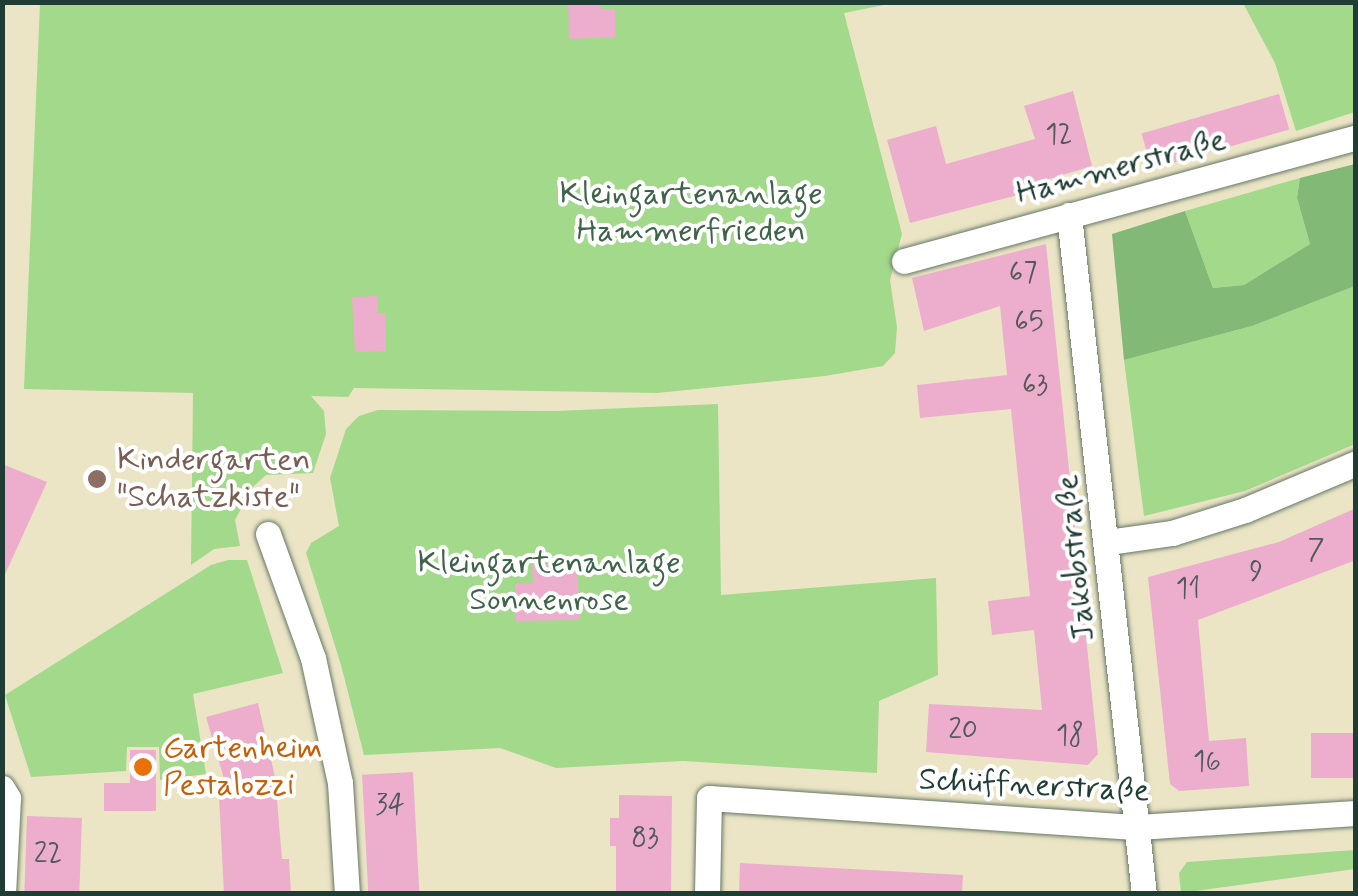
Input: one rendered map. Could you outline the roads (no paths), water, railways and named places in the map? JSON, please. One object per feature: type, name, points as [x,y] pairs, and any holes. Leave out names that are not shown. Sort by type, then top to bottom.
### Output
[{"type":"street","name":"Hammerstraße","points":[[904,261],[1356,137]]},
{"type":"street","name":"Jakobstraße","points":[[1068,215],[1108,542],[1144,894]]},
{"type":"street","points":[[1108,542],[1172,533],[1244,510],[1356,462]]},
{"type":"street","points":[[268,534],[317,676],[340,783],[347,894]]},
{"type":"street","points":[[2,788],[8,798],[3,894]]},
{"type":"street","name":"Schüffnerstraße","points":[[707,894],[709,798],[1138,828],[1356,812]]},
{"type":"place","name":"Kindergarten \"Schatzkiste\"","points":[[97,479]]},
{"type":"place","name":"Gartenheim Pestalozzi","points":[[143,767]]},
{"type":"park label","name":"Kleingartenanlage Hammerfrieden","points":[[691,214]]},
{"type":"park label","name":"Kleingartenanlage Sonnenrose","points":[[549,582]]}]
